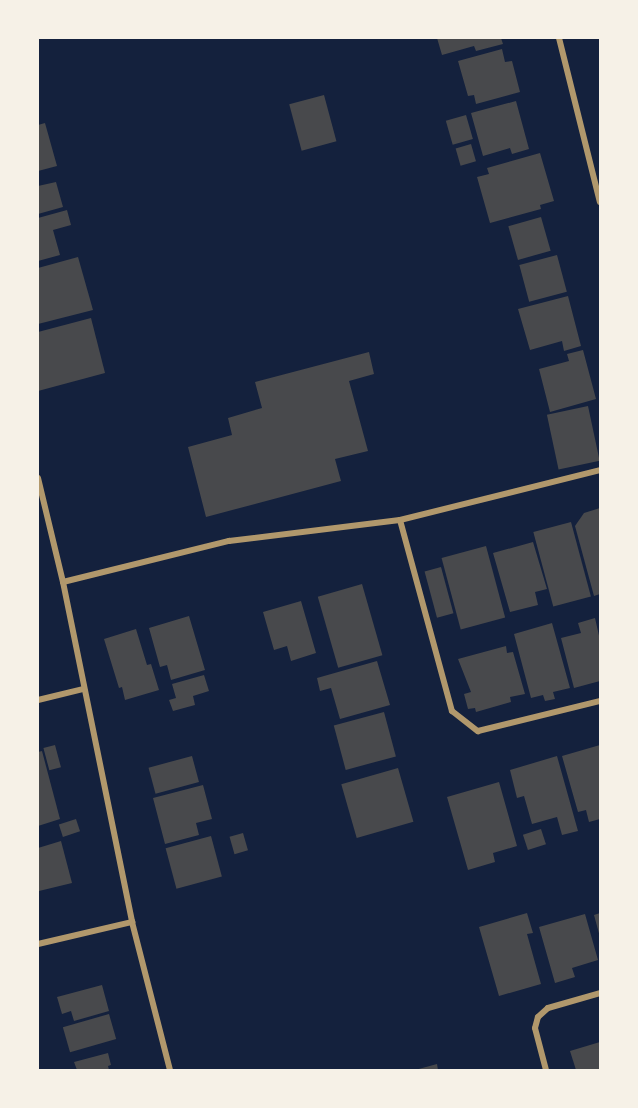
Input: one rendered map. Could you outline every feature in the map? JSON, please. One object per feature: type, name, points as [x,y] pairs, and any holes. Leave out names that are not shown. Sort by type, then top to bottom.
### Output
[{"type":"street","points":[[559,38],[600,202]]},
{"type":"street","points":[[63,582],[229,541],[400,520],[600,470]]},
{"type":"street","points":[[38,478],[63,582],[132,922],[170,1071]]},
{"type":"street","points":[[400,520],[452,711],[478,732],[600,701]]},
{"type":"street","points":[[38,700],[83,689]]},
{"type":"street","points":[[38,945],[132,922]]},
{"type":"street","points":[[546,1071],[535,1029],[538,1017],[548,1008],[600,993]]},
{"type":"building","points":[[437,38],[501,38],[503,44],[476,51],[474,46],[442,55]]},
{"type":"building","points":[[502,49],[505,62],[512,61],[520,92],[476,104],[474,95],[468,96],[458,61]]},
{"type":"building","points":[[324,95],[336,141],[302,151],[289,104]]},
{"type":"building","points":[[516,101],[529,149],[512,154],[510,148],[483,156],[471,113]]},
{"type":"building","points":[[466,115],[473,139],[453,145],[446,121]]},
{"type":"building","points":[[45,123],[57,166],[38,171],[38,125]]},
{"type":"building","points":[[471,144],[476,161],[461,166],[456,148]]},
{"type":"building","points":[[540,153],[554,201],[540,205],[541,209],[490,223],[477,177],[489,174],[487,168]]},
{"type":"building","points":[[56,182],[63,207],[38,214],[38,186]]},
{"type":"building","points":[[67,210],[71,225],[53,230],[60,255],[38,261],[38,218]]},
{"type":"building","points":[[541,217],[551,251],[518,260],[508,226]]},
{"type":"building","points":[[557,255],[567,292],[529,302],[519,265]]},
{"type":"building","points":[[78,257],[93,310],[38,324],[38,268]]},
{"type":"building","points":[[568,296],[581,346],[564,351],[562,341],[530,350],[518,309]]},
{"type":"building","points":[[91,318],[105,373],[38,391],[38,332]]},
{"type":"building","points":[[583,350],[596,399],[550,412],[539,369],[569,361],[567,354]]},
{"type":"building","points":[[369,352],[374,374],[349,381],[368,451],[335,459],[341,481],[206,517],[188,447],[232,435],[228,418],[262,408],[255,382]]},
{"type":"building","points":[[588,406],[600,461],[559,470],[547,415]]},
{"type":"building","points":[[600,508],[600,594],[594,596],[575,526],[584,513]]},
{"type":"building","points":[[571,522],[591,596],[553,606],[533,532]]},
{"type":"building","points":[[533,542],[547,589],[535,592],[538,605],[510,612],[493,553]]},
{"type":"building","points":[[486,546],[505,617],[461,629],[442,558]]},
{"type":"building","points":[[441,567],[453,613],[437,618],[425,571]]},
{"type":"building","points":[[362,584],[382,655],[338,668],[318,597]]},
{"type":"building","points":[[301,601],[316,653],[291,661],[287,646],[274,650],[263,612]]},
{"type":"building","points":[[189,616],[205,670],[171,680],[167,665],[160,667],[149,628]]},
{"type":"building","points":[[595,618],[600,640],[600,681],[574,688],[561,638],[581,633],[578,623]]},
{"type":"building","points":[[552,623],[570,688],[553,692],[555,699],[545,701],[543,695],[531,698],[514,634]]},
{"type":"building","points":[[136,629],[147,665],[151,664],[159,690],[125,700],[104,639]]},
{"type":"building","points":[[506,646],[507,653],[513,652],[525,694],[510,697],[511,702],[476,712],[475,708],[468,709],[464,694],[471,692],[458,659]]},
{"type":"building","points":[[377,661],[390,705],[340,719],[331,688],[320,691],[317,678]]},
{"type":"building","points":[[204,675],[209,691],[193,696],[195,705],[173,711],[169,700],[176,698],[172,684]]},
{"type":"building","points":[[384,712],[396,756],[346,770],[334,725]]},
{"type":"building","points":[[55,745],[61,767],[49,770],[43,748]]},
{"type":"building","points":[[600,745],[600,819],[589,822],[586,810],[578,812],[562,756]]},
{"type":"building","points":[[42,751],[60,819],[38,826],[38,752]]},
{"type":"building","points":[[192,756],[199,782],[156,794],[149,768]]},
{"type":"building","points":[[557,756],[578,831],[562,835],[557,817],[532,824],[524,796],[517,798],[510,770]]},
{"type":"building","points":[[398,768],[413,822],[357,838],[341,784]]},
{"type":"building","points":[[499,782],[517,846],[493,853],[495,862],[468,870],[447,797]]},
{"type":"building","points":[[203,785],[212,819],[196,823],[199,835],[165,844],[153,798]]},
{"type":"building","points":[[76,819],[80,831],[63,837],[59,825]]},
{"type":"building","points":[[541,829],[546,844],[528,850],[523,835]]},
{"type":"building","points":[[243,833],[248,850],[235,854],[230,837]]},
{"type":"building","points":[[211,836],[222,877],[176,889],[166,848]]},
{"type":"building","points":[[61,841],[72,883],[39,891],[38,848]]},
{"type":"building","points":[[527,913],[533,933],[527,934],[541,984],[499,996],[479,927]]},
{"type":"building","points":[[600,913],[600,937],[594,915]]},
{"type":"building","points":[[585,914],[598,960],[572,968],[575,977],[555,983],[539,927]]},
{"type":"building","points":[[102,985],[109,1011],[74,1021],[71,1011],[62,1014],[57,997]]},
{"type":"building","points":[[109,1014],[116,1039],[70,1052],[63,1027]]},
{"type":"building","points":[[600,1042],[600,1070],[576,1070],[570,1051]]},
{"type":"building","points":[[108,1053],[111,1065],[108,1066],[109,1070],[77,1070],[74,1062]]},
{"type":"building","points":[[437,1064],[438,1070],[415,1070]]}]
